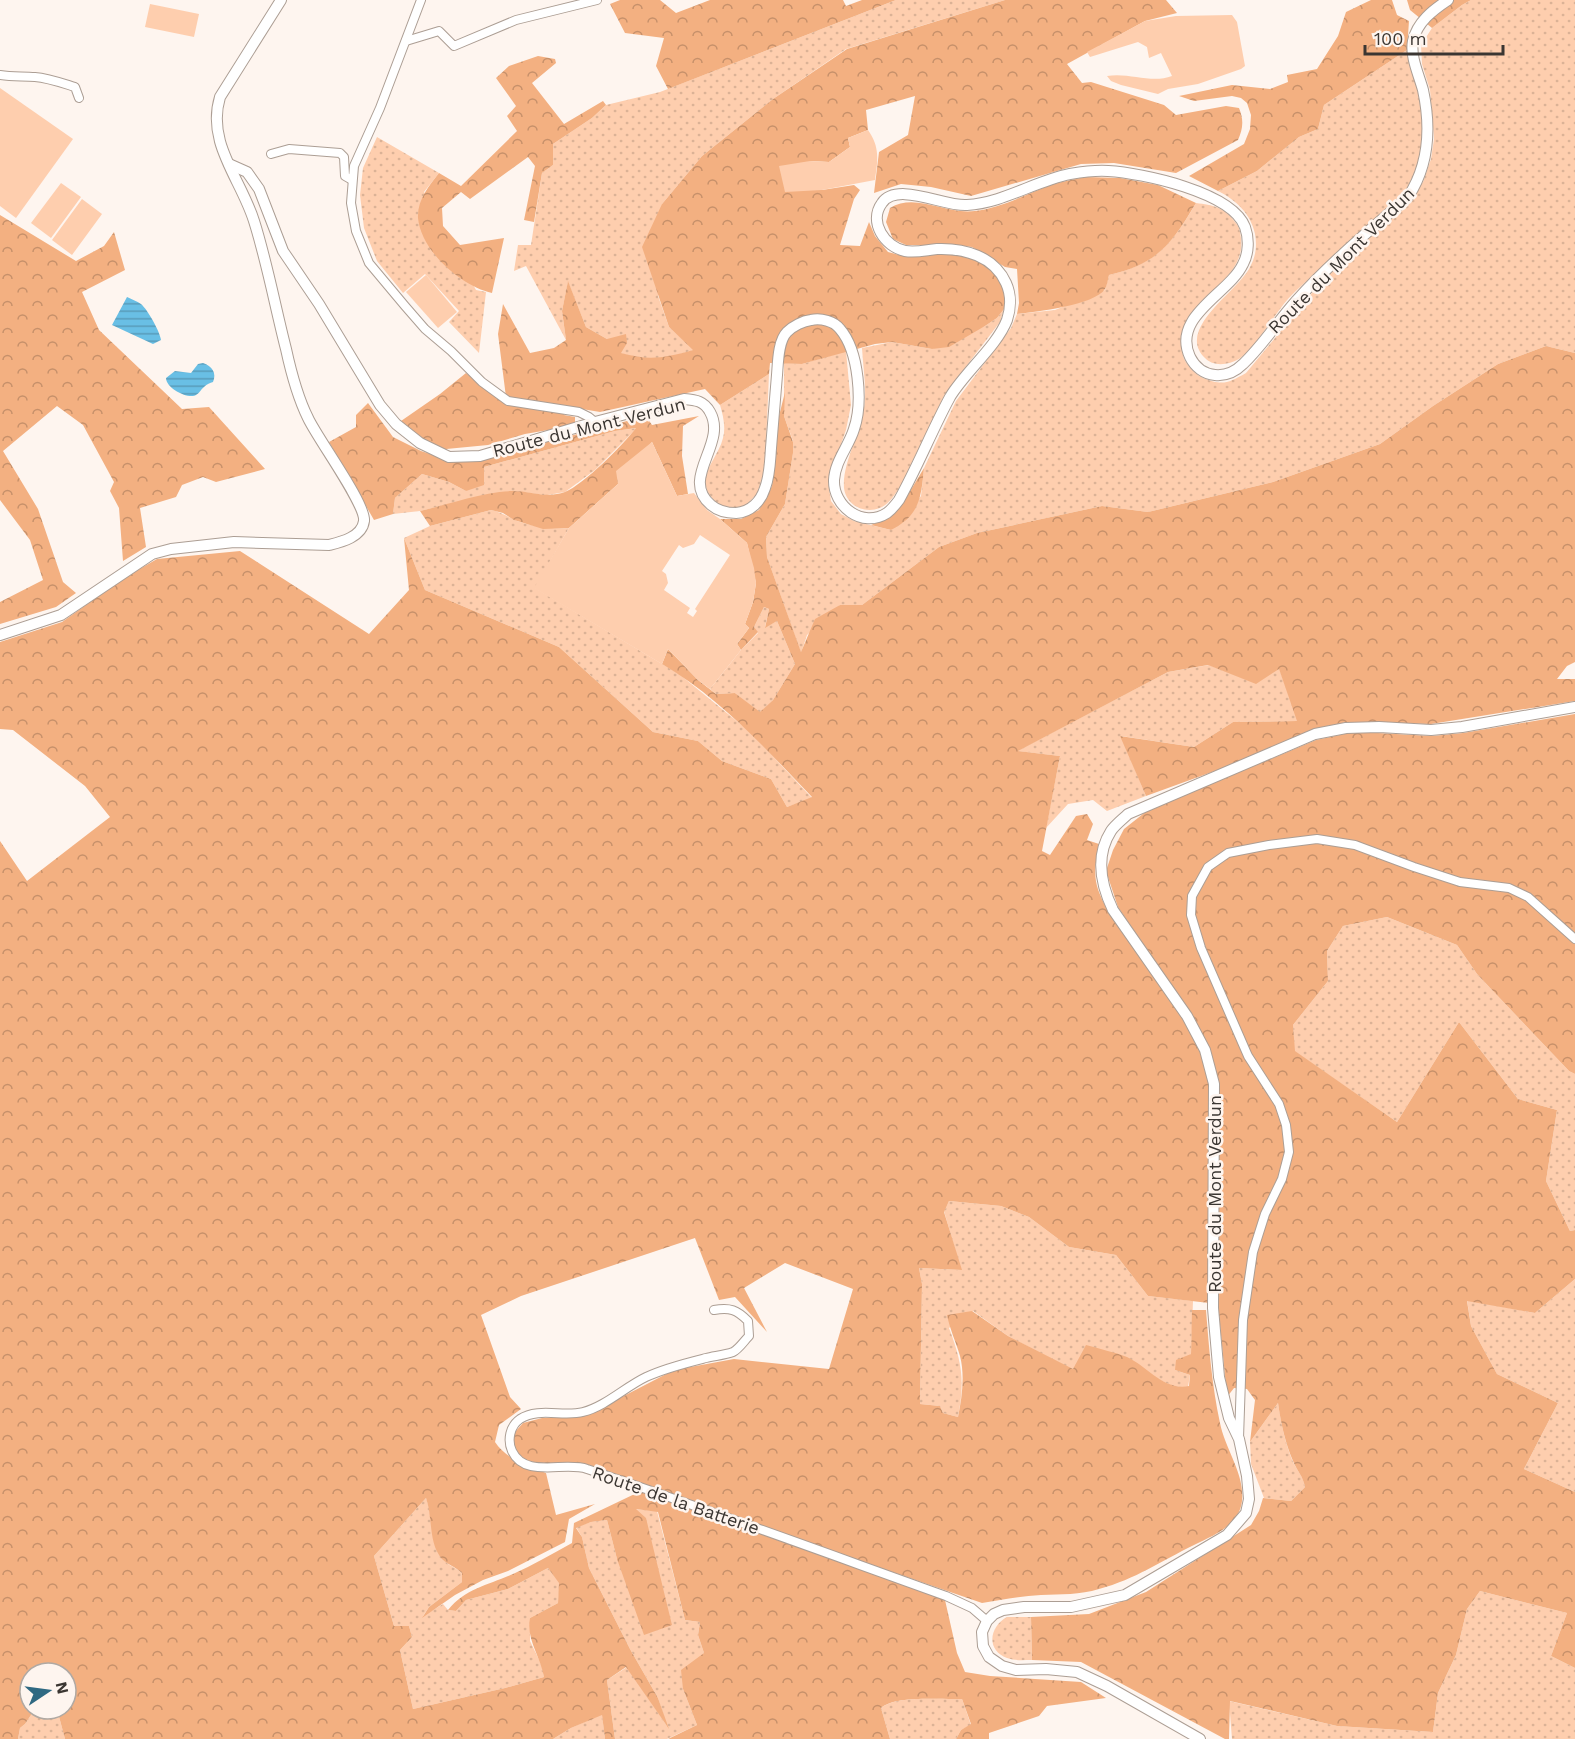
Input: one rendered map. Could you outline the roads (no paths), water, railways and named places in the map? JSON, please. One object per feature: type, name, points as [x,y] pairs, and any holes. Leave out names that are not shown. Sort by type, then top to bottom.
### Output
[{"type":"street","points":[[0,635],[61,615],[152,554],[171,549],[234,542],[329,545],[344,542],[356,535],[363,525],[360,506],[321,442],[299,397],[254,220],[217,136],[216,112],[220,97],[281,0]]},
{"type":"street","points":[[422,0],[367,141],[354,166],[351,203],[356,231],[369,263],[425,329],[482,382],[508,401],[579,412],[595,422]]},
{"type":"street","points":[[406,41],[439,31],[454,46],[516,20],[597,0]]},
{"type":"street","name":"Route du Mont Verdun","points":[[229,164],[247,172],[259,189],[283,251],[319,304],[380,405],[396,424],[420,442],[449,457],[480,456],[684,399],[698,401],[707,406],[715,421],[715,437],[701,471],[702,491],[711,505],[728,513],[740,513],[751,508],[760,499],[768,478],[778,356],[786,333],[799,324],[813,319],[829,321],[840,328],[850,345],[857,381],[858,404],[854,429],[834,477],[835,495],[844,508],[856,516],[870,518],[887,513],[903,493],[951,395],[1006,321],[1011,298],[1002,274],[992,264],[976,254],[951,249],[904,251],[890,245],[879,232],[879,207],[884,199],[900,194],[917,195],[963,206],[1002,198],[1048,180],[1087,171],[1122,172],[1172,183],[1219,200],[1235,212],[1244,225],[1248,244],[1245,262],[1235,277],[1204,306],[1190,324],[1187,346],[1196,366],[1209,374],[1232,373],[1243,364],[1298,299],[1408,197],[1418,183],[1426,155],[1427,118],[1412,44],[1422,22],[1432,11],[1448,0]]},
{"type":"street","points":[[0,75],[38,77],[63,83],[75,87],[79,98]]},
{"type":"street","points":[[271,154],[290,149],[340,153],[344,158],[345,176],[352,180]]},
{"type":"street","name":"Route du Mont Verdun","points":[[987,1621],[994,1614],[1003,1610],[1071,1607],[1125,1595],[1227,1535],[1246,1513],[1249,1499],[1248,1476],[1239,1438],[1229,1418],[1219,1377],[1213,1308],[1214,1084],[1205,1050],[1187,1016],[1113,909],[1104,892],[1101,872],[1103,849],[1111,830],[1128,814],[1144,806],[1315,734],[1346,728],[1431,730],[1462,727],[1575,707]]},
{"type":"street","points":[[1239,1438],[1243,1320],[1253,1252],[1265,1214],[1282,1179],[1288,1152],[1286,1125],[1279,1104],[1248,1056],[1201,948],[1191,915],[1192,896],[1208,867],[1228,854],[1269,845],[1317,839],[1355,845],[1460,882],[1509,888],[1528,897],[1575,939]]},
{"type":"street","name":"Route de la Batterie","points":[[714,1310],[724,1308],[737,1310],[748,1321],[749,1336],[734,1352],[668,1367],[645,1377],[583,1412],[538,1413],[523,1417],[514,1424],[510,1434],[510,1448],[514,1456],[537,1468],[581,1467],[641,1487],[946,1596],[972,1608],[987,1621]]},
{"type":"street","points":[[987,1621],[982,1632],[983,1646],[989,1657],[1002,1666],[1016,1670],[1046,1669],[1077,1672],[1107,1686],[1200,1739]]},
{"type":"water","points":[[127,297],[144,307],[161,340],[153,344],[112,325]]},
{"type":"water","points":[[203,363],[213,370],[214,379],[198,394],[189,396],[169,385],[166,378],[175,371],[191,373],[198,364]]}]
